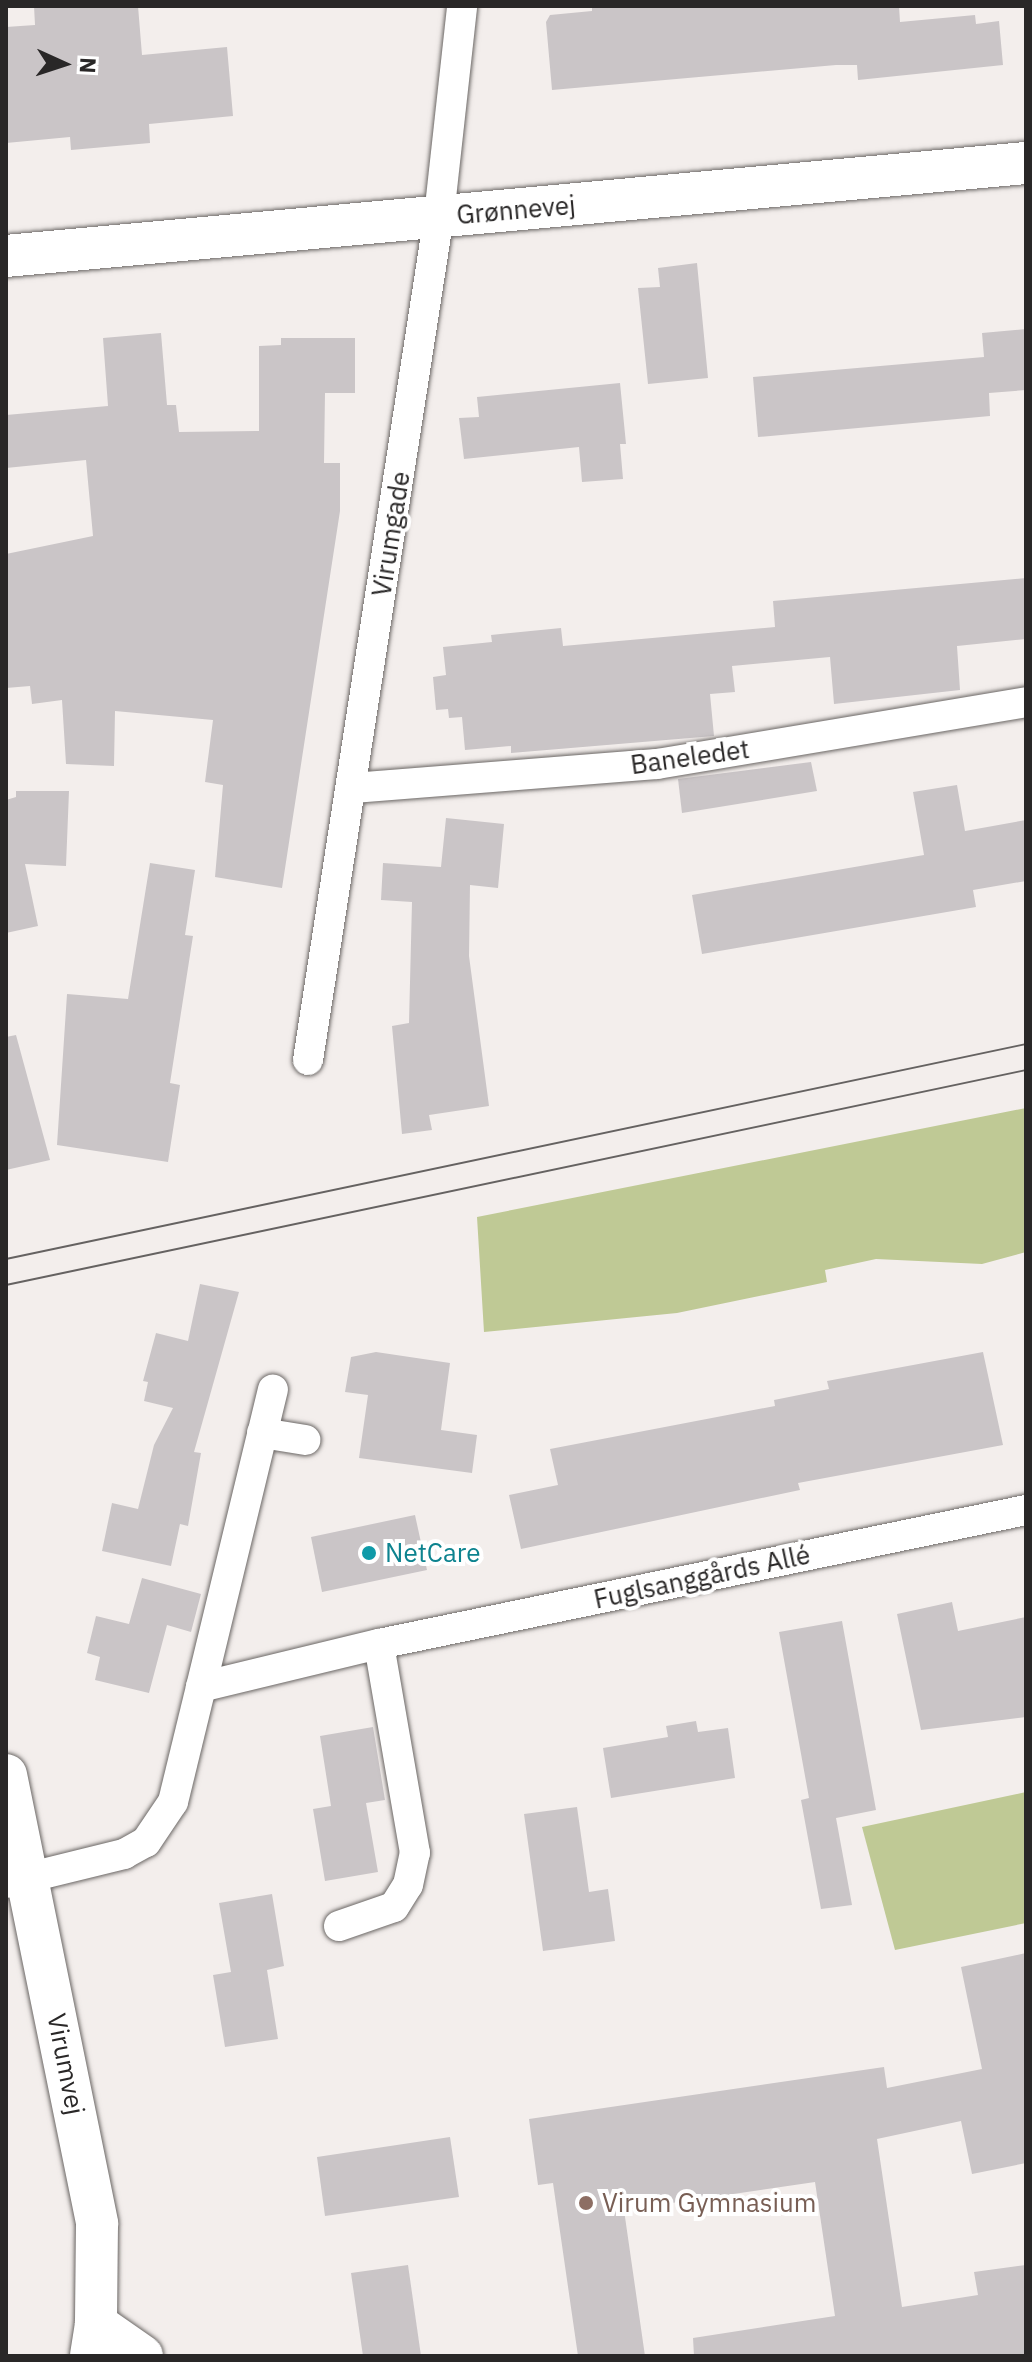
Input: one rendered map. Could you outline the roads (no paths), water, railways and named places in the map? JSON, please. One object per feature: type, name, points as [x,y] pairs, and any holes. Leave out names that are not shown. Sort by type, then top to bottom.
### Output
[{"type":"street","name":"Virumgade","points":[[308,1060],[439,216],[462,6]]},
{"type":"street","name":"Grønnevej","points":[[6,256],[1026,163]]},
{"type":"street","name":"Baneledet","points":[[352,788],[657,764],[1026,702]]},
{"type":"street","points":[[17,1881],[124,1854],[146,1842],[173,1802],[273,1390]]},
{"type":"street","points":[[262,1433],[305,1440]]},
{"type":"street","name":"Fuglsanggårds Allé","points":[[201,1687],[379,1644],[1026,1510]]},
{"type":"street","points":[[339,1926],[394,1907],[408,1885],[415,1853],[379,1644]]},
{"type":"street","name":"Virumvej","points":[[6,1775],[17,1881],[97,2224],[94,2340]]},
{"type":"street","points":[[94,2340],[142,2356]]},
{"type":"tram line","points":[[6,1259],[1026,1044]]},
{"type":"tram line","points":[[6,1285],[1026,1070]]},
{"type":"place","name":"NetCare","points":[[369,1553]]},
{"type":"place","name":"Virum Gymnasium","points":[[586,2203]]}]
